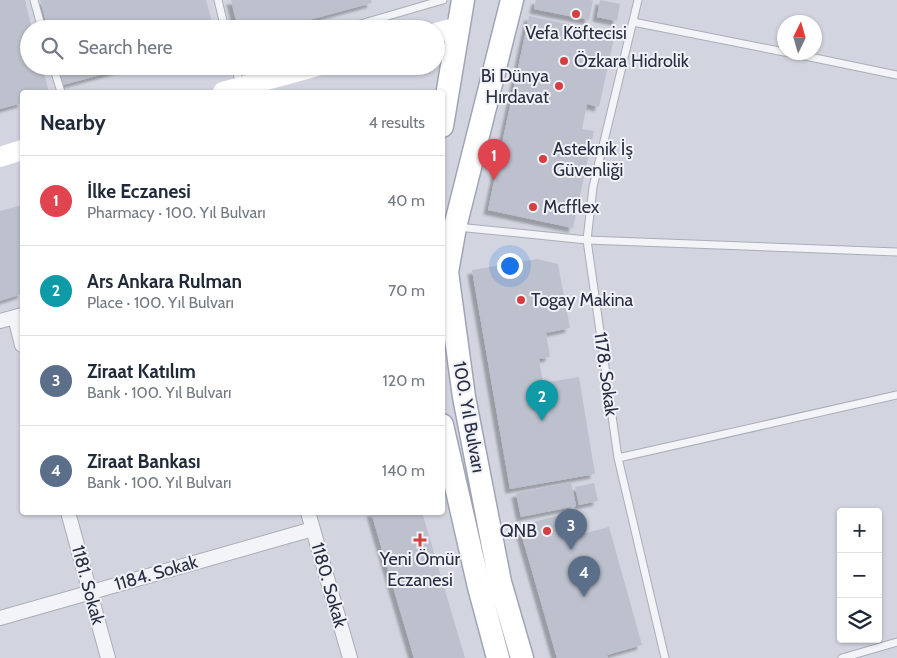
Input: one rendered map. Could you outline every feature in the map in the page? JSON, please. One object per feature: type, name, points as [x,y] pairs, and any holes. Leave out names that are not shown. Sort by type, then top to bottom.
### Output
[{"type":"main road","points":[[445,109],[463,0]]},
{"type":"main road","name":"100. Yıl Bulvarı","points":[[512,0],[455,227],[447,272],[464,397],[500,582],[522,658]]},
{"type":"main road","name":"100. Yıl Bulvarı","points":[[445,438],[479,587],[498,658]]},
{"type":"street","points":[[445,31],[459,27]]},
{"type":"street","points":[[232,90],[285,75]]},
{"type":"street","points":[[0,157],[20,151]]},
{"type":"street","points":[[0,321],[19,316]]},
{"type":"street","name":"1181. Sokak","points":[[69,515],[108,658]]},
{"type":"street","name":"1180. Sokak","points":[[309,515],[350,658]]},
{"type":"street","name":"1184. Sokak","points":[[0,618],[313,528]]},
{"type":"lane","points":[[34,0],[40,20]]},
{"type":"lane","points":[[218,0],[223,20]]},
{"type":"lane","points":[[378,20],[443,0]]},
{"type":"lane","name":"1178. Sokak","points":[[638,0],[593,187],[587,240],[618,458],[665,658]]},
{"type":"lane","points":[[633,22],[777,50]]},
{"type":"lane","points":[[822,60],[897,75]]},
{"type":"lane","points":[[56,75],[60,90]]},
{"type":"lane","points":[[232,90],[234,75]]},
{"type":"lane","points":[[455,227],[587,240],[897,252]]},
{"type":"lane","points":[[618,458],[897,395]]},
{"type":"lane","points":[[842,658],[897,642]]},
{"type":"shaded area","points":[[0,0],[897,0],[897,658],[0,658]]},
{"type":"building","points":[[0,0],[25,0],[30,20],[20,20],[20,75],[44,75],[48,90],[20,90],[20,104],[0,109]]},
{"type":"building","points":[[40,0],[206,0],[212,20],[46,20]]},
{"type":"building","points":[[231,0],[371,0],[372,3],[309,20],[236,20]]},
{"type":"building","name":"Vefa Köftecisi","points":[[536,0],[593,1],[589,20],[534,9]]},
{"type":"building","points":[[600,0],[620,4],[617,21],[597,17]]},
{"type":"building","points":[[529,16],[615,34],[599,107],[587,104],[582,129],[594,131],[573,228],[488,210]]},
{"type":"building","points":[[60,75],[100,75],[63,85]]},
{"type":"building","points":[[20,206],[20,295],[0,301],[0,211]]},
{"type":"building","points":[[537,259],[558,264],[570,328],[546,333],[550,357],[539,359],[543,383],[579,377],[595,474],[510,489],[472,270]]},
{"type":"building","points":[[571,482],[576,506],[521,517],[516,493]]},
{"type":"building","points":[[594,483],[598,501],[579,505],[575,487]]},
{"type":"building","points":[[567,513],[574,536],[609,527],[642,645],[607,655],[608,658],[557,658],[519,526]]},
{"type":"building","points":[[372,515],[423,515],[465,658],[414,658]]},
{"type":"place","name":"Vefa Köftecisi","points":[[576,14]]},
{"type":"place","name":"Özkara Hidrolik","points":[[564,61]]},
{"type":"place","name":"Bi Dünya Hırdavat","points":[[559,86]]},
{"type":"place","name":"Asteknik İş Güvenliği","points":[[543,159]]},
{"type":"place","name":"İlke Eczanesi","points":[[494,180]]},
{"type":"place","name":"Mcfflex","points":[[533,207]]},
{"type":"place","name":"Togay Makina","points":[[521,300]]},
{"type":"place","name":"Ars Ankara Rulman","points":[[542,421]]},
{"type":"place","name":"QNB","points":[[547,531]]},
{"type":"place","name":"Yeni Ömür Eczanesi","points":[[420,540]]},
{"type":"place","name":"Ziraat Katılım","points":[[571,550]]},
{"type":"place","name":"Ziraat Bankası","points":[[584,597]]}]
